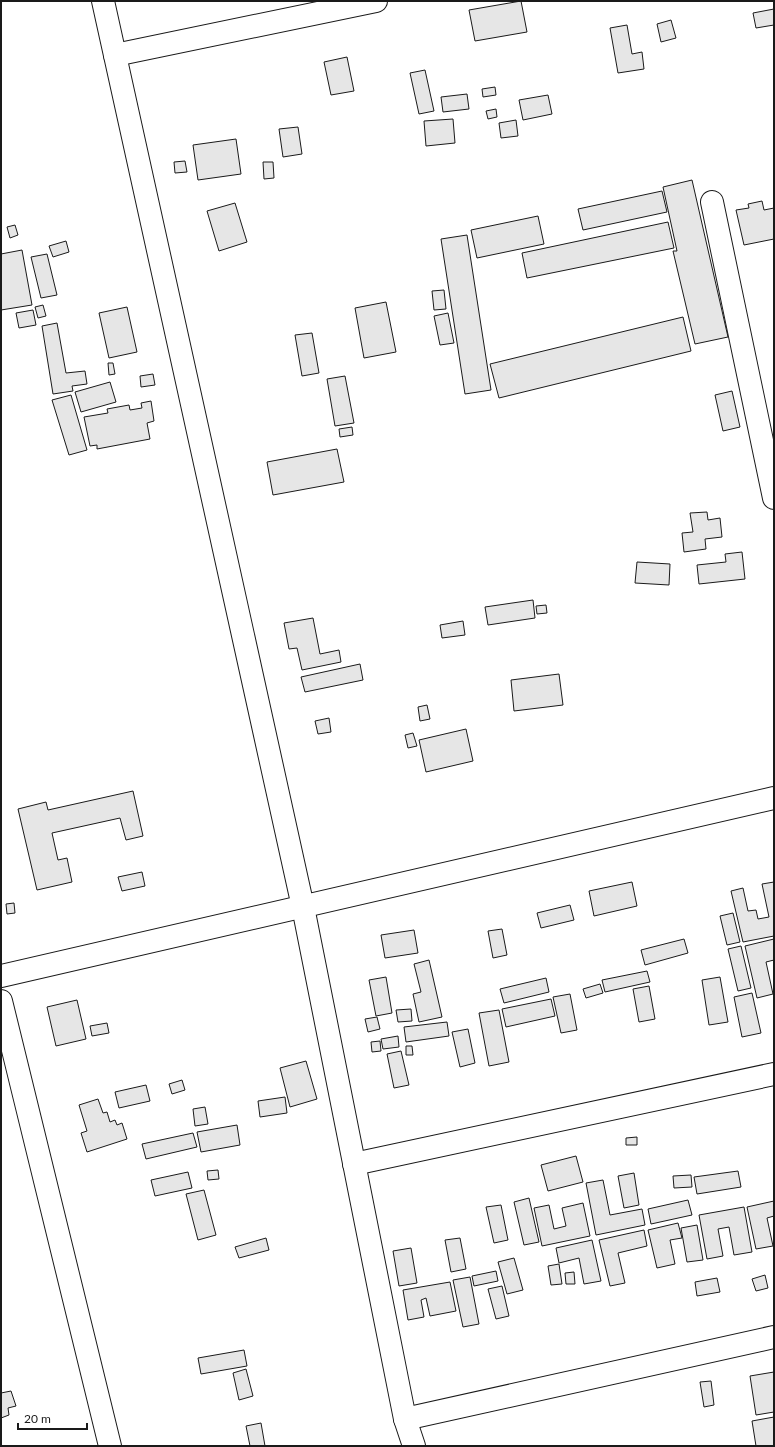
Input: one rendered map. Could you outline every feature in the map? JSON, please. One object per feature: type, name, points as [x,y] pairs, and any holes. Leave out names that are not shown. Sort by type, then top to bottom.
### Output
[{"type":"street","points":[[103,1],[303,907],[406,1419],[414,1446]]},
{"type":"street","points":[[115,56],[376,1]]},
{"type":"street","points":[[712,202],[774,498]]},
{"type":"street","points":[[1,976],[774,798]]},
{"type":"street","points":[[1,1001],[110,1446]]},
{"type":"street","points":[[354,1164],[774,1074]]},
{"type":"street","points":[[406,1419],[774,1337]]},
{"type":"building","points":[[521,1],[527,32],[475,41],[469,10]]},
{"type":"building","points":[[774,9],[774,25],[756,28],[753,13]]},
{"type":"building","points":[[671,20],[676,38],[661,42],[657,24]]},
{"type":"building","points":[[627,25],[632,54],[642,52],[644,69],[618,73],[610,28]]},
{"type":"building","points":[[347,57],[354,91],[331,95],[324,62]]},
{"type":"building","points":[[425,70],[434,111],[419,114],[410,73]]},
{"type":"building","points":[[495,87],[496,95],[483,97],[482,89]]},
{"type":"building","points":[[467,94],[469,109],[443,112],[441,97]]},
{"type":"building","points":[[548,95],[552,114],[523,120],[519,100]]},
{"type":"building","points":[[496,109],[497,117],[488,119],[486,111]]},
{"type":"building","points":[[453,119],[455,143],[426,146],[424,121]]},
{"type":"building","points":[[516,120],[518,136],[501,138],[499,123]]},
{"type":"building","points":[[298,127],[302,154],[283,157],[279,129]]},
{"type":"building","points":[[236,139],[241,174],[198,180],[193,145]]},
{"type":"building","points":[[185,161],[187,172],[175,173],[174,162]]},
{"type":"building","points":[[263,162],[273,162],[274,178],[264,179]]},
{"type":"building","points":[[692,180],[728,337],[695,344],[673,251],[677,251],[663,187]]},
{"type":"building","points":[[662,191],[667,212],[583,230],[578,209]]},
{"type":"building","points":[[762,201],[764,210],[774,208],[774,239],[744,245],[736,210],[749,208],[748,204]]},
{"type":"building","points":[[235,203],[247,242],[219,251],[207,211]]},
{"type":"building","points":[[538,216],[544,244],[477,258],[471,230]]},
{"type":"building","points":[[668,222],[674,248],[527,278],[522,253]]},
{"type":"building","points":[[15,225],[18,235],[10,238],[7,227]]},
{"type":"building","points":[[467,235],[491,390],[465,394],[441,239]]},
{"type":"building","points":[[66,241],[69,252],[53,257],[49,246]]},
{"type":"building","points":[[22,250],[32,305],[1,310],[1,254]]},
{"type":"building","points":[[47,254],[57,295],[41,298],[31,257]]},
{"type":"building","points":[[444,290],[446,309],[434,310],[432,291]]},
{"type":"building","points":[[386,302],[396,352],[364,358],[355,308]]},
{"type":"building","points":[[43,305],[46,316],[38,318],[35,307]]},
{"type":"building","points":[[127,307],[137,352],[109,358],[99,313]]},
{"type":"building","points":[[33,310],[36,325],[19,328],[16,313]]},
{"type":"building","points":[[448,313],[454,343],[440,345],[434,316]]},
{"type":"building","points":[[683,317],[691,351],[499,398],[490,364]]},
{"type":"building","points":[[57,323],[66,373],[85,371],[87,384],[72,386],[73,391],[53,394],[42,326]]},
{"type":"building","points":[[312,333],[319,373],[302,376],[295,335]]},
{"type":"building","points":[[108,363],[113,363],[115,374],[109,375]]},
{"type":"building","points":[[153,374],[155,385],[141,387],[140,376]]},
{"type":"building","points":[[345,376],[354,423],[335,426],[327,379]]},
{"type":"building","points":[[110,382],[116,402],[81,412],[75,392]]},
{"type":"building","points":[[732,391],[740,427],[723,431],[715,395]]},
{"type":"building","points":[[71,395],[87,450],[69,455],[52,400]]},
{"type":"building","points":[[151,401],[154,421],[147,423],[150,439],[97,449],[97,445],[90,446],[84,417],[108,413],[107,409],[129,405],[130,410],[142,408],[141,403]]},
{"type":"building","points":[[352,427],[353,435],[340,437],[339,429]]},
{"type":"building","points":[[337,449],[344,482],[273,495],[267,462]]},
{"type":"building","points":[[707,512],[708,520],[720,518],[722,537],[705,539],[706,549],[684,552],[682,533],[693,532],[690,513]]},
{"type":"building","points":[[742,552],[745,579],[699,584],[697,565],[726,562],[725,554]]},
{"type":"building","points":[[637,562],[670,564],[669,585],[635,583]]},
{"type":"building","points":[[533,600],[535,618],[488,625],[485,607]]},
{"type":"building","points":[[546,605],[547,613],[537,614],[536,606]]},
{"type":"building","points":[[313,618],[320,654],[339,650],[341,662],[302,670],[297,648],[289,649],[284,623]]},
{"type":"building","points":[[463,621],[465,635],[442,638],[440,625]]},
{"type":"building","points":[[360,664],[363,680],[305,692],[301,677]]},
{"type":"building","points":[[559,674],[563,705],[514,711],[511,680]]},
{"type":"building","points":[[427,705],[430,719],[420,721],[418,707]]},
{"type":"building","points":[[329,718],[331,732],[318,734],[315,721]]},
{"type":"building","points":[[466,729],[473,761],[426,772],[419,740]]},
{"type":"building","points":[[413,733],[417,746],[408,748],[405,735]]},
{"type":"building","points":[[133,791],[143,836],[126,840],[120,818],[52,833],[58,860],[67,858],[72,882],[37,890],[18,809],[46,802],[48,810]]},
{"type":"building","points":[[142,872],[145,886],[122,891],[118,877]]},
{"type":"building","points":[[632,882],[637,906],[594,916],[589,891]]},
{"type":"building","points":[[774,882],[774,936],[743,942],[731,891],[743,888],[748,911],[756,910],[758,919],[769,917],[762,884]]},
{"type":"building","points":[[14,903],[15,913],[7,914],[6,904]]},
{"type":"building","points":[[570,905],[574,920],[541,928],[537,913]]},
{"type":"building","points":[[733,913],[740,942],[727,945],[720,916]]},
{"type":"building","points":[[502,929],[507,955],[493,958],[488,931]]},
{"type":"building","points":[[414,930],[418,953],[385,958],[381,935]]},
{"type":"building","points":[[684,939],[688,953],[645,965],[641,950]]},
{"type":"building","points":[[774,939],[774,960],[766,962],[773,994],[757,998],[745,946]]},
{"type":"building","points":[[741,946],[751,988],[738,991],[728,949]]},
{"type":"building","points":[[429,960],[442,1017],[419,1022],[413,994],[421,992],[414,964]]},
{"type":"building","points":[[647,971],[650,982],[605,992],[602,980]]},
{"type":"building","points":[[386,977],[392,1013],[376,1016],[369,980]]},
{"type":"building","points":[[720,977],[728,1022],[709,1025],[702,980]]},
{"type":"building","points":[[546,978],[549,992],[504,1003],[500,989]]},
{"type":"building","points":[[600,984],[603,993],[586,998],[583,989]]},
{"type":"building","points":[[649,986],[655,1019],[639,1022],[633,989]]},
{"type":"building","points":[[752,993],[761,1033],[742,1037],[734,997]]},
{"type":"building","points":[[570,994],[577,1030],[561,1033],[553,997]]},
{"type":"building","points":[[551,999],[555,1016],[506,1027],[502,1009]]},
{"type":"building","points":[[77,1000],[86,1039],[56,1046],[47,1007]]},
{"type":"building","points":[[411,1009],[412,1021],[398,1022],[396,1010]]},
{"type":"building","points":[[499,1010],[509,1062],[489,1066],[479,1013]]},
{"type":"building","points":[[377,1017],[380,1029],[368,1032],[365,1019]]},
{"type":"building","points":[[447,1022],[449,1036],[406,1042],[404,1027]]},
{"type":"building","points":[[107,1023],[109,1033],[92,1036],[90,1026]]},
{"type":"building","points":[[468,1029],[475,1063],[460,1067],[452,1032]]},
{"type":"building","points":[[398,1036],[399,1047],[383,1049],[381,1039]]},
{"type":"building","points":[[380,1041],[381,1051],[372,1052],[371,1042]]},
{"type":"building","points":[[406,1046],[412,1046],[413,1055],[406,1055]]},
{"type":"building","points":[[401,1051],[409,1085],[394,1088],[387,1054]]},
{"type":"building","points":[[306,1061],[317,1099],[290,1107],[280,1068]]},
{"type":"building","points":[[182,1080],[185,1090],[172,1094],[169,1084]]},
{"type":"building","points":[[146,1085],[150,1101],[119,1108],[115,1092]]},
{"type":"building","points":[[285,1097],[287,1113],[260,1117],[258,1101]]},
{"type":"building","points":[[98,1099],[103,1113],[107,1112],[110,1122],[115,1120],[117,1125],[122,1123],[127,1139],[87,1152],[81,1133],[87,1131],[79,1105]]},
{"type":"building","points":[[205,1107],[208,1124],[195,1126],[193,1109]]},
{"type":"building","points":[[237,1125],[240,1145],[201,1152],[197,1132]]},
{"type":"building","points":[[193,1133],[197,1147],[146,1159],[142,1144]]},
{"type":"building","points":[[637,1137],[637,1145],[626,1145],[626,1138]]},
{"type":"building","points":[[576,1156],[583,1182],[548,1191],[541,1165]]},
{"type":"building","points":[[218,1170],[219,1179],[208,1180],[207,1171]]},
{"type":"building","points":[[738,1171],[741,1187],[697,1194],[694,1177]]},
{"type":"building","points":[[188,1172],[192,1188],[155,1196],[151,1180]]},
{"type":"building","points":[[634,1173],[639,1205],[624,1208],[618,1176]]},
{"type":"building","points":[[691,1175],[692,1187],[674,1188],[673,1176]]},
{"type":"building","points":[[603,1180],[610,1215],[642,1209],[645,1225],[596,1235],[586,1183]]},
{"type":"building","points":[[204,1190],[216,1235],[198,1240],[186,1194]]},
{"type":"building","points":[[529,1198],[539,1242],[524,1245],[514,1202]]},
{"type":"building","points":[[688,1200],[692,1215],[651,1224],[648,1209]]},
{"type":"building","points":[[774,1201],[774,1216],[767,1218],[773,1246],[756,1249],[747,1207]]},
{"type":"building","points":[[583,1203],[590,1236],[542,1246],[534,1208],[549,1205],[554,1229],[566,1226],[562,1208]]},
{"type":"building","points":[[501,1205],[508,1240],[494,1243],[486,1207]]},
{"type":"building","points":[[744,1207],[752,1252],[734,1255],[729,1227],[718,1229],[723,1256],[707,1259],[699,1215]]},
{"type":"building","points":[[678,1223],[682,1238],[670,1240],[675,1264],[657,1268],[648,1230]]},
{"type":"building","points":[[697,1225],[703,1260],[687,1262],[681,1228]]},
{"type":"building","points":[[644,1230],[647,1246],[618,1253],[625,1283],[610,1286],[599,1240]]},
{"type":"building","points":[[266,1238],[269,1250],[239,1258],[235,1247]]},
{"type":"building","points":[[460,1238],[466,1269],[451,1272],[445,1240]]},
{"type":"building","points":[[592,1240],[601,1281],[584,1284],[579,1258],[559,1263],[556,1248]]},
{"type":"building","points":[[411,1248],[417,1283],[399,1286],[393,1251]]},
{"type":"building","points":[[514,1258],[523,1290],[507,1294],[498,1262]]},
{"type":"building","points":[[559,1264],[562,1284],[551,1285],[548,1266]]},
{"type":"building","points":[[496,1271],[498,1281],[474,1286],[472,1276]]},
{"type":"building","points":[[574,1272],[575,1284],[566,1284],[565,1273]]},
{"type":"building","points":[[765,1275],[768,1288],[756,1291],[752,1279]]},
{"type":"building","points":[[470,1277],[479,1324],[463,1327],[453,1280]]},
{"type":"building","points":[[717,1278],[720,1292],[697,1296],[695,1282]]},
{"type":"building","points":[[450,1282],[456,1311],[430,1316],[426,1298],[421,1300],[424,1317],[408,1320],[403,1290]]},
{"type":"building","points":[[502,1286],[509,1316],[496,1319],[488,1289]]},
{"type":"building","points":[[244,1350],[247,1366],[201,1374],[198,1358]]},
{"type":"building","points":[[246,1369],[253,1396],[239,1400],[233,1373]]},
{"type":"building","points":[[774,1372],[774,1412],[756,1415],[750,1376]]},
{"type":"building","points":[[711,1381],[714,1405],[704,1407],[700,1382]]},
{"type":"building","points":[[11,1391],[16,1406],[8,1408],[9,1415],[1,1418],[1,1393]]},
{"type":"building","points":[[774,1417],[774,1446],[756,1446],[752,1421]]},
{"type":"building","points":[[261,1423],[265,1446],[250,1446],[246,1426]]}]
